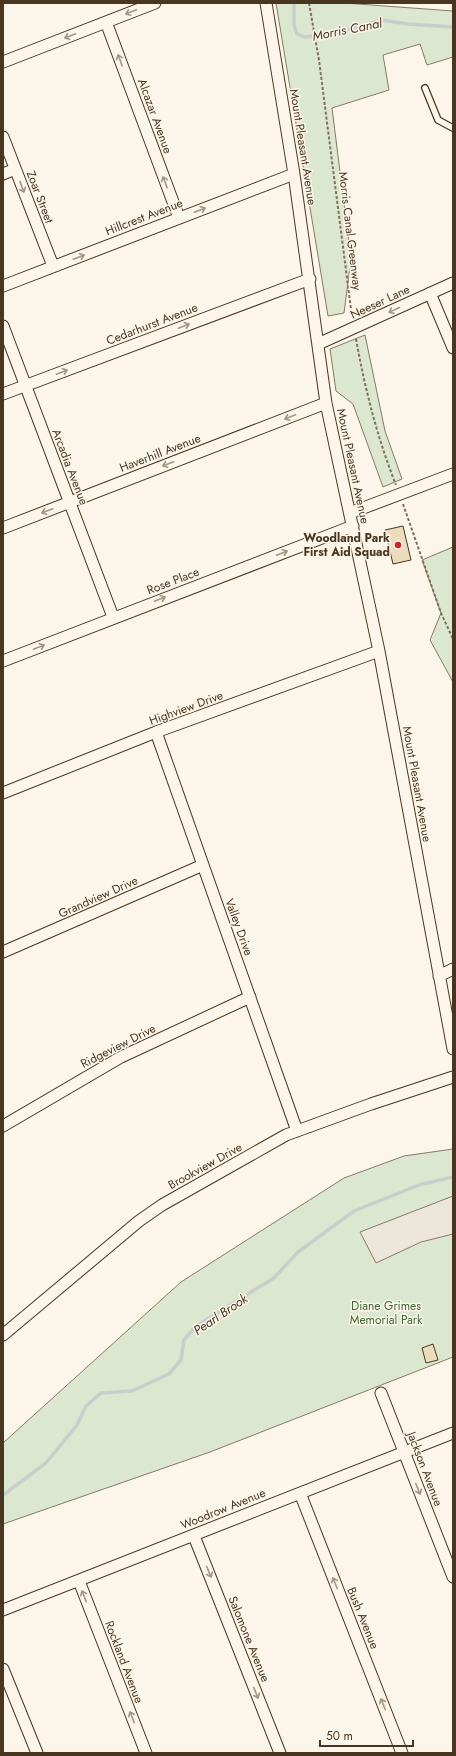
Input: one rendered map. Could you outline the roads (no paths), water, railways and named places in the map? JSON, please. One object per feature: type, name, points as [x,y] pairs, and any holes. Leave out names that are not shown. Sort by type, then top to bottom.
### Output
[{"type":"street","points":[[3,62],[155,3]]},
{"type":"street","name":"Mount Pleasant Avenue","points":[[266,3],[310,278],[326,403],[379,650],[453,1049]]},
{"type":"street","name":"Alcazar Avenue","points":[[106,22],[178,218]]},
{"type":"street","name":"Zoar Street","points":[[3,137],[53,266]]},
{"type":"street","points":[[3,174],[15,169]]},
{"type":"street","name":"Hillcrest Avenue","points":[[3,286],[294,174]]},
{"type":"street","name":"Cedarhurst Avenue","points":[[3,394],[310,278]]},
{"type":"street","name":"Neeser Lane","points":[[318,344],[453,283]]},
{"type":"street","points":[[430,293],[453,348]]},
{"type":"street","name":"Arcadia Avenue","points":[[3,326],[113,618]]},
{"type":"street","name":"Haverhill Avenue","points":[[3,528],[326,403]]},
{"type":"street","points":[[350,513],[453,474]]},
{"type":"street","name":"Rose Place","points":[[3,661],[353,526]]},
{"type":"street","name":"Highview Drive","points":[[3,793],[156,732],[379,650]]},
{"type":"street","name":"Valley Drive","points":[[156,732],[297,1130]]},
{"type":"street","name":"Grandview Drive","points":[[3,952],[203,865]]},
{"type":"street","points":[[439,976],[453,969]]},
{"type":"street","name":"Ridgeview Drive","points":[[3,1126],[121,1057],[250,998]]},
{"type":"street","name":"Brookview Drive","points":[[3,1335],[139,1221],[162,1205],[297,1130],[453,1077]]},
{"type":"street","name":"Jackson Avenue","points":[[381,1393],[453,1577]]},
{"type":"street","name":"Woodrow Avenue","points":[[3,1610],[453,1433]]},
{"type":"street","name":"Bush Avenue","points":[[300,1493],[402,1753]]},
{"type":"street","name":"Salomone Avenue","points":[[194,1536],[280,1753]]},
{"type":"street","name":"Rockland Avenue","points":[[78,1581],[146,1753]]},
{"type":"street","points":[[3,1670],[37,1753]]},
{"type":"lane","points":[[425,88],[438,120],[453,128]]},
{"type":"waterway","name":"Morris Canal","points":[[294,3],[294,25],[297,34],[305,37],[339,32],[382,20],[407,24],[453,27]]},
{"type":"waterway","name":"Pearl Brook","points":[[3,1495],[46,1463],[77,1425],[86,1406],[101,1393],[132,1391],[169,1374],[181,1360],[184,1340],[196,1326],[274,1278],[298,1252],[354,1211],[419,1185],[453,1177]]},
{"type":"place","name":"Woodland Park First Aid Squad","points":[[398,545]]},
{"type":"park label","name":"Diane Grimes Memorial Park","points":[[386,1313]]}]
